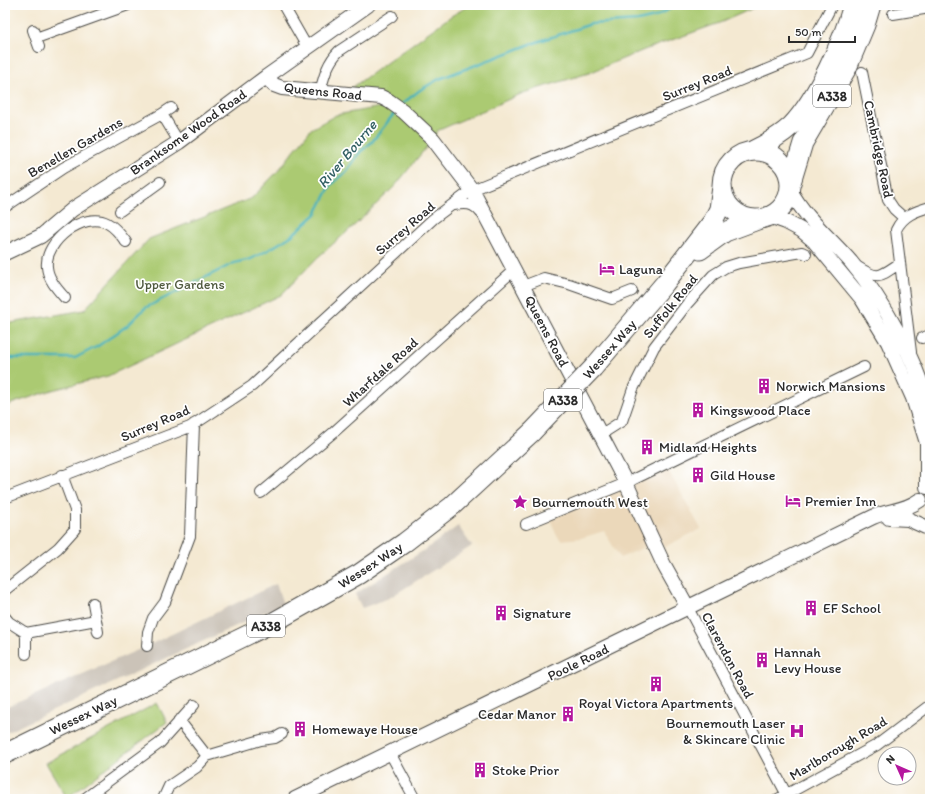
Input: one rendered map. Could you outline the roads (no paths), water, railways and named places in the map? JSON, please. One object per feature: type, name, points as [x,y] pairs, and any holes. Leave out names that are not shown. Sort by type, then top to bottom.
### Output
[{"type":"highway","name":"A338","points":[[752,151],[779,136],[790,126],[804,109],[830,64],[854,5]]},
{"type":"highway","name":"A338","points":[[790,188],[803,143],[847,68],[865,25],[871,5]]},
{"type":"highway","points":[[752,151],[765,152],[779,160],[787,170],[790,188],[788,197],[780,209],[765,217],[745,217],[736,212],[726,201],[722,187],[724,174],[730,163],[740,155],[752,151]]},
{"type":"highway","name":"Wessex Way","points":[[5,754],[171,673],[289,613],[371,566],[452,506],[532,432],[593,368],[665,283],[713,221],[719,209],[722,187]]},
{"type":"highway","name":"Wessex Way","points":[[665,283],[716,237],[765,217]]},
{"type":"street","points":[[36,38],[128,5]]},
{"type":"street","points":[[283,5],[307,48]]},
{"type":"street","name":"Branksome Wood Road","points":[[5,253],[41,236],[73,209],[179,142],[266,77],[368,5]]},
{"type":"street","name":"Surrey Road","points":[[5,498],[194,424],[253,385],[433,219],[454,205],[472,190],[807,53],[832,5]]},
{"type":"street","points":[[896,12],[930,8]]},
{"type":"street","points":[[320,92],[326,70],[332,58],[339,52],[379,30],[392,16]]},
{"type":"street","name":"Cambridge Road","points":[[862,72],[888,200],[894,209],[904,218]]},
{"type":"street","name":"Queens Road","points":[[266,77],[274,85],[282,88],[381,97],[399,108],[433,139],[472,190],[626,483],[664,564],[688,608]]},
{"type":"street","name":"Benellen Gardens","points":[[5,207],[63,168],[171,108]]},
{"type":"street","points":[[162,114],[179,142]]},
{"type":"street","points":[[120,211],[160,182]]},
{"type":"street","points":[[790,188],[805,213],[851,262],[883,309],[912,362],[930,409]]},
{"type":"street","name":"Queens Road","points":[[454,205],[465,203],[473,204],[490,225]]},
{"type":"street","points":[[912,362],[896,230],[904,218],[908,215],[930,206]]},
{"type":"street","points":[[765,217],[786,222],[801,230],[814,241],[862,299],[888,342],[913,398],[927,443],[928,485],[920,500],[921,516],[930,529]]},
{"type":"street","points":[[65,298],[51,279],[46,266],[51,249],[64,233],[82,221],[97,220],[112,226],[126,242]]},
{"type":"street","name":"Suffolk Road","points":[[600,435],[622,421],[633,389],[654,347],[687,304],[713,275],[726,267],[739,263],[802,252],[806,254]]},
{"type":"street","points":[[851,262],[872,275],[880,276],[900,264]]},
{"type":"street","name":"Wharfdale Road","points":[[261,493],[334,432],[514,269]]},
{"type":"street","points":[[523,286],[544,278],[569,284],[612,299],[632,291]]},
{"type":"street","points":[[526,524],[626,483],[864,367]]},
{"type":"street","points":[[147,646],[148,632],[153,618],[165,602],[190,536],[194,424]]},
{"type":"street","points":[[5,590],[58,548],[75,528],[75,510],[62,475]]},
{"type":"street","name":"Poole Road","points":[[295,799],[884,512],[911,507],[920,500]]},
{"type":"street","name":"Poole Road","points":[[861,524],[894,517],[917,522],[930,529]]},
{"type":"street","points":[[93,603],[98,632]]},
{"type":"street","name":"Clarendon Road","points":[[688,608],[785,798]]},
{"type":"street","points":[[5,617],[9,622],[26,633],[96,620]]},
{"type":"street","points":[[26,633],[26,654]]},
{"type":"street","points":[[84,799],[160,742],[194,705]]},
{"type":"street","name":"Marlborough Road","points":[[785,798],[877,745],[930,705]]},
{"type":"street","points":[[180,720],[208,756]]},
{"type":"street","points":[[164,799],[169,786],[197,767],[208,756],[261,740],[275,738],[282,734]]},
{"type":"street","points":[[390,753],[414,799]]},
{"type":"waterway","name":"River Bourne","points":[[402,104],[420,90],[439,79],[531,44],[591,24],[638,21],[655,17],[677,5]]},
{"type":"waterway","name":"River Bourne","points":[[5,358],[75,358],[98,346],[128,325],[145,308],[234,263],[251,259],[291,236],[316,214],[331,185],[346,172],[360,152],[372,142],[396,111]]},
{"type":"place","name":"Laguna","points":[[607,269]]},
{"type":"place","name":"Norwich Mansions","points":[[764,386]]},
{"type":"place","name":"Kingswood Place","points":[[698,410]]},
{"type":"place","name":"Midland Heights","points":[[647,447]]},
{"type":"place","name":"Gild House","points":[[698,475]]},
{"type":"place","name":"Premier Inn","points":[[793,501]]},
{"type":"place","name":"Bournemouth West","points":[[520,502]]},
{"type":"place","name":"EF School","points":[[811,608]]},
{"type":"place","name":"Signature","points":[[501,613]]},
{"type":"place","name":"Hannah Levy House","points":[[762,660]]},
{"type":"place","name":"Royal Victora Apartments","points":[[656,684]]},
{"type":"place","name":"Cedar Manor","points":[[568,714]]},
{"type":"place","name":"Homewaye House","points":[[300,729]]},
{"type":"place","name":"Bournemouth Laser & Skincare Clinic","points":[[797,731]]},
{"type":"place","name":"Stoke Prior","points":[[480,770]]},
{"type":"park label","name":"Upper Gardens","points":[[180,284]]}]
